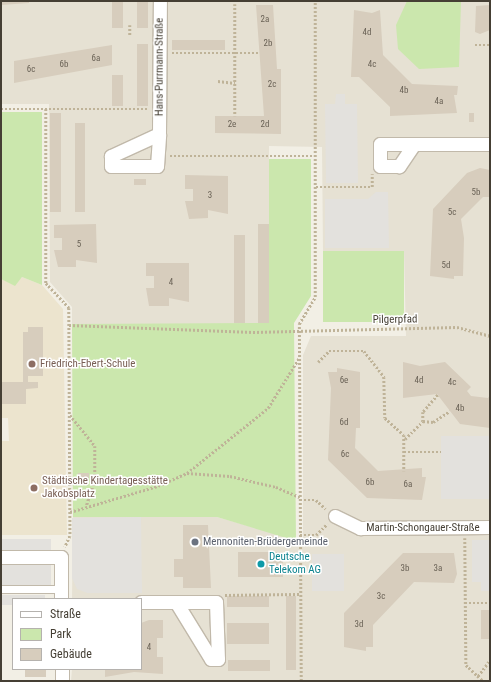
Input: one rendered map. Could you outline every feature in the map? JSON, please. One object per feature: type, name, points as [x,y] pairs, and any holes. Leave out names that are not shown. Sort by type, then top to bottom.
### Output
[{"type":"street","name":"Hans-Purrmann-Straße","points":[[157,156],[160,109],[160,1]]},
{"type":"street","points":[[157,156],[157,166],[111,166],[111,156],[159,134]]},
{"type":"street","points":[[414,144],[490,144]]},
{"type":"street","name":"Martin-Schongauer-Straße","points":[[335,516],[360,528],[490,528]]},
{"type":"street","points":[[1,557],[61,557],[61,594]]},
{"type":"street","points":[[142,602],[176,602],[216,602],[218,659],[211,659],[176,602]]},
{"type":"street","points":[[62,670],[62,681]]},
{"type":"lane","points":[[1,589],[61,594]]},
{"type":"path","points":[[301,681],[299,329],[315,297],[315,1]]},
{"type":"path","points":[[235,4],[235,116]]},
{"type":"path","points":[[130,25],[130,36]]},
{"type":"path","points":[[475,45],[490,45]]},
{"type":"path","points":[[160,54],[260,53]]},
{"type":"path","points":[[218,81],[235,83]]},
{"type":"path","points":[[1,109],[160,109]]},
{"type":"path","points":[[46,109],[46,283],[69,308],[70,536],[61,557]]},
{"type":"path","points":[[157,156],[316,156]]},
{"type":"path","points":[[316,187],[372,187],[372,170]]},
{"type":"path","name":"Pilgerpfad","points":[[69,325],[154,330],[457,327],[490,336]]},
{"type":"path","points":[[318,362],[329,351],[364,352],[384,377],[385,418],[404,439],[404,471]]},
{"type":"path","points":[[70,512],[158,486],[187,473],[268,408],[299,357]]},
{"type":"path","points":[[404,439],[423,421],[423,412],[438,395]]},
{"type":"path","points":[[423,421],[433,422],[450,411]]},
{"type":"path","points":[[70,415],[95,446],[96,480],[86,507]]},
{"type":"path","points":[[404,452],[441,452]]},
{"type":"path","points":[[187,473],[230,476],[276,487],[300,499],[316,500],[335,516],[316,535],[300,535]]},
{"type":"path","points":[[465,528],[466,665],[484,680]]},
{"type":"path","points":[[216,602],[222,594],[300,594]]},
{"type":"path","points":[[466,603],[490,603]]},
{"type":"path","points":[[478,676],[490,660]]},
{"type":"shaded area","points":[[1,1],[490,1],[490,681],[71,681],[72,670],[142,670],[142,598],[72,598],[73,517],[217,517],[303,542],[303,355],[311,336],[406,336],[404,251],[323,252],[322,147],[269,146],[269,324],[72,324],[72,307],[50,282],[49,104],[1,104]]},
{"type":"shaded area","points":[[336,94],[345,94],[345,104],[357,104],[358,183],[326,183],[325,104],[335,104]]},
{"type":"shaded area","points":[[376,192],[388,192],[389,248],[325,248],[325,199],[368,199]]},
{"type":"shaded area","points":[[22,277],[42,285],[63,309],[67,535],[1,535],[1,441],[9,441],[8,418],[1,418],[1,279],[15,285]]},
{"type":"shaded area","points":[[441,436],[490,436],[490,499],[441,499]]},
{"type":"shaded area","points":[[141,517],[142,593],[87,593],[77,589],[72,578],[72,518]]},
{"type":"shaded area","points":[[1,539],[51,539],[51,585],[1,585]]},
{"type":"shaded area","points":[[472,540],[490,540],[490,591],[481,591],[481,582],[472,582]]},
{"type":"shaded area","points":[[312,554],[344,554],[344,591],[312,591]]},
{"type":"shaded area","points":[[1,595],[45,595],[45,598],[12,598],[12,605],[1,605]]},
{"type":"green space","points":[[407,1],[461,1],[459,67],[419,69],[398,49],[396,25]]},
{"type":"green space","points":[[1,112],[42,112],[42,285],[22,277],[15,286],[1,279]]},
{"type":"green space","points":[[269,159],[311,159],[311,296],[294,323],[296,541],[217,517],[73,517],[72,324],[269,323]]},
{"type":"green space","points":[[323,251],[404,251],[404,322],[323,322]]},
{"type":"building","points":[[1,1],[29,1],[29,3],[1,5]]},
{"type":"building","points":[[112,1],[123,1],[123,28],[112,28]]},
{"type":"building","points":[[137,1],[148,1],[148,28],[137,28]]},
{"type":"building","points":[[256,5],[273,5],[277,69],[281,69],[281,134],[215,133],[215,116],[264,116]]},
{"type":"building","points":[[490,5],[490,30],[480,34],[475,32],[476,6]]},
{"type":"building","points":[[354,10],[372,13],[380,10],[383,55],[412,84],[458,86],[457,95],[454,95],[457,113],[390,116],[390,107],[359,77],[351,77]]},
{"type":"building","points":[[172,40],[225,40],[225,50],[172,50]]},
{"type":"building","points":[[137,44],[148,44],[148,106],[137,106]]},
{"type":"building","points":[[112,45],[112,65],[14,83],[14,61]]},
{"type":"building","points":[[112,75],[123,75],[123,106],[112,106]]},
{"type":"building","points":[[50,113],[61,113],[61,212],[50,212]]},
{"type":"building","points":[[469,113],[474,113],[474,122],[469,122]]},
{"type":"building","points":[[75,123],[85,123],[85,212],[75,212]]},
{"type":"building","points":[[480,168],[490,170],[490,197],[483,197],[461,219],[464,238],[463,276],[454,276],[454,279],[430,276],[433,209],[467,173]]},
{"type":"building","points":[[185,175],[228,176],[228,214],[208,210],[208,218],[189,219],[185,201],[193,201],[193,189],[185,189]]},
{"type":"building","points":[[134,179],[146,179],[146,185],[134,185]]},
{"type":"building","points":[[96,224],[97,263],[76,260],[76,267],[58,267],[54,250],[62,250],[62,238],[54,238],[54,225]]},
{"type":"building","points":[[258,224],[269,224],[269,323],[258,323]]},
{"type":"building","points":[[234,235],[245,235],[245,323],[234,323]]},
{"type":"building","points":[[146,263],[189,263],[189,302],[169,298],[169,306],[149,306],[146,288],[154,288],[154,276],[146,276]]},
{"type":"building","points":[[28,327],[43,327],[43,376],[28,376],[28,382],[38,382],[38,388],[26,389],[26,404],[1,404],[1,382],[23,382],[23,332],[28,332]]},
{"type":"building","points":[[403,362],[420,366],[445,362],[471,387],[467,391],[471,396],[488,398],[490,395],[490,428],[460,424],[437,394],[403,398]]},
{"type":"building","points":[[337,368],[360,372],[360,428],[356,428],[355,448],[378,471],[422,468],[422,477],[426,477],[422,500],[367,498],[328,460],[331,388],[328,372],[337,372]]},
{"type":"building","points":[[78,473],[89,473],[89,479],[78,479]]},
{"type":"building","name":"Mennoniten-Brüdergemeinde","points":[[183,525],[208,525],[211,588],[183,588],[183,577],[174,577],[174,559],[183,559]]},
{"type":"building","name":"Deutsche Telekom AG","points":[[238,552],[283,552],[283,577],[238,577]]},
{"type":"building","points":[[403,553],[454,553],[457,574],[454,583],[414,582],[373,625],[373,647],[366,647],[366,651],[344,647],[344,613]]},
{"type":"building","points":[[227,596],[269,596],[269,607],[227,607]]},
{"type":"building","points":[[286,596],[296,596],[296,670],[286,670]]},
{"type":"building","points":[[481,610],[490,610],[490,639],[481,639]]},
{"type":"building","points":[[149,620],[163,620],[163,638],[157,638],[157,657],[163,657],[163,674],[134,672],[105,677],[105,670],[142,670],[142,623]]},
{"type":"building","points":[[227,623],[269,623],[269,644],[227,644]]},
{"type":"building","points":[[228,660],[270,660],[270,671],[228,671]]},
{"type":"building","points":[[25,670],[46,670],[46,677],[25,677]]},
{"type":"place","name":"Friedrich-Ebert-Schule","points":[[32,364]]},
{"type":"place","name":"Städtische Kindertagesstätte Jakobsplatz","points":[[34,488]]},
{"type":"place","name":"Mennoniten-Brüdergemeinde","points":[[195,542]]},
{"type":"place","name":"Deutsche Telekom AG","points":[[261,564]]}]
